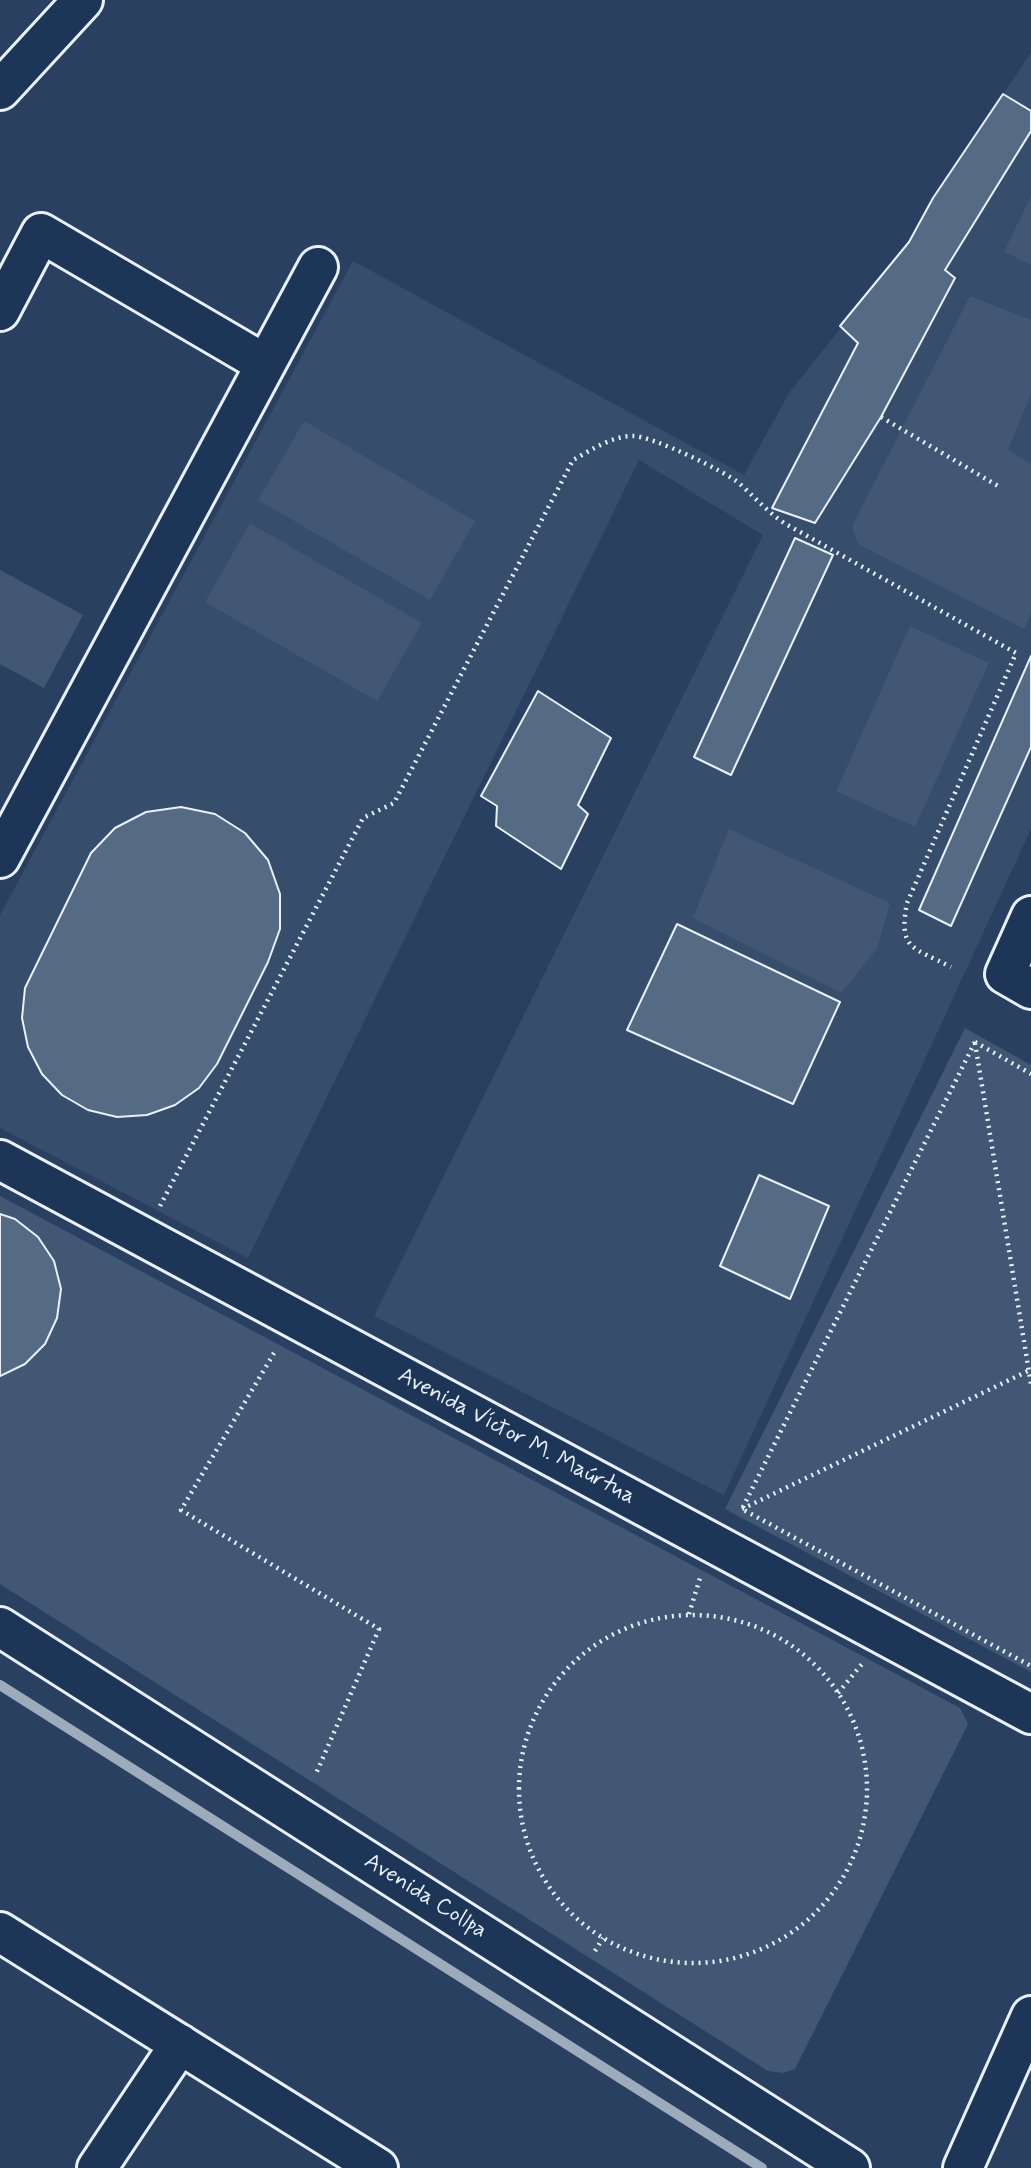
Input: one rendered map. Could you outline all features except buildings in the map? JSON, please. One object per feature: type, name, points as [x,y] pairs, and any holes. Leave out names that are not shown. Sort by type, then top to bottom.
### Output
[{"type":"street","points":[[0,90],[83,0]]},
{"type":"street","points":[[0,311],[41,233],[265,364]]},
{"type":"street","points":[[0,858],[318,267]]},
{"type":"street","points":[[1018,982],[1031,916]]},
{"type":"street","name":"Avenida Víctor M. Maúrtua","points":[[0,1160],[1031,1714]]},
{"type":"street","name":"Avenida Collpa","points":[[0,1627],[850,2168]]},
{"type":"street","points":[[0,1932],[378,2168]]},
{"type":"street","points":[[963,2168],[1031,2015]]},
{"type":"street","points":[[97,2168],[180,2043]]},
{"type":"path","points":[[881,417],[998,486]]},
{"type":"path","points":[[145,1238],[363,818],[394,803],[573,460],[611,440],[634,436],[678,451],[738,482],[762,507],[784,523],[1016,653],[907,903],[902,930],[909,945],[951,967]]},
{"type":"path","points":[[975,1042],[1031,1074]]},
{"type":"path","points":[[975,1042],[1031,1384]]},
{"type":"path","points":[[742,1508],[975,1042]]},
{"type":"path","points":[[274,1353],[181,1510],[379,1629],[316,1776]]},
{"type":"path","points":[[742,1508],[1030,1370]]},
{"type":"path","points":[[742,1508],[1031,1666]]},
{"type":"path","points":[[689,1614],[701,1574]]},
{"type":"path","points":[[689,1614],[747,1623],[774,1634],[820,1670],[838,1693],[860,1740],[867,1792],[865,1818],[849,1867],[832,1895],[811,1918],[785,1937],[757,1952],[715,1962],[662,1961],[631,1952],[603,1938],[577,1919],[555,1895],[534,1858],[520,1807],[524,1743],[552,1685],[573,1661],[599,1642],[627,1627],[658,1617],[689,1614]]},
{"type":"path","points":[[838,1693],[866,1659]]},
{"type":"path","points":[[595,1951],[603,1938]]},
{"type":"shaded area","points":[[1031,53],[1031,829],[724,1495],[374,1316],[763,535],[639,460],[248,1258],[0,1128],[0,915],[353,261],[744,475],[789,393],[909,242],[933,198]]},
{"type":"shaded area","points":[[1031,196],[1031,265],[1004,252]]},
{"type":"shaded area","points":[[970,296],[1031,320],[1031,394],[1008,450],[1031,464],[1031,613],[1024,629],[858,544],[852,526]]},
{"type":"shaded area","points":[[304,421],[475,521],[430,600],[258,500]]},
{"type":"shaded area","points":[[250,523],[422,623],[377,701],[205,602]]},
{"type":"shaded area","points":[[0,570],[83,615],[44,688],[0,664]]},
{"type":"shaded area","points":[[910,626],[989,663],[915,827],[836,791]]},
{"type":"shaded area","points":[[729,829],[890,903],[877,949],[841,993],[693,918]]},
{"type":"shaded area","points":[[965,1028],[1031,1065],[1031,1672],[725,1509]]},
{"type":"shaded area","points":[[0,1196],[960,1708],[968,1724],[795,2069],[783,2073],[768,2071],[0,1584]]},
{"type":"waterway","points":[[0,1685],[762,2168]]}]
